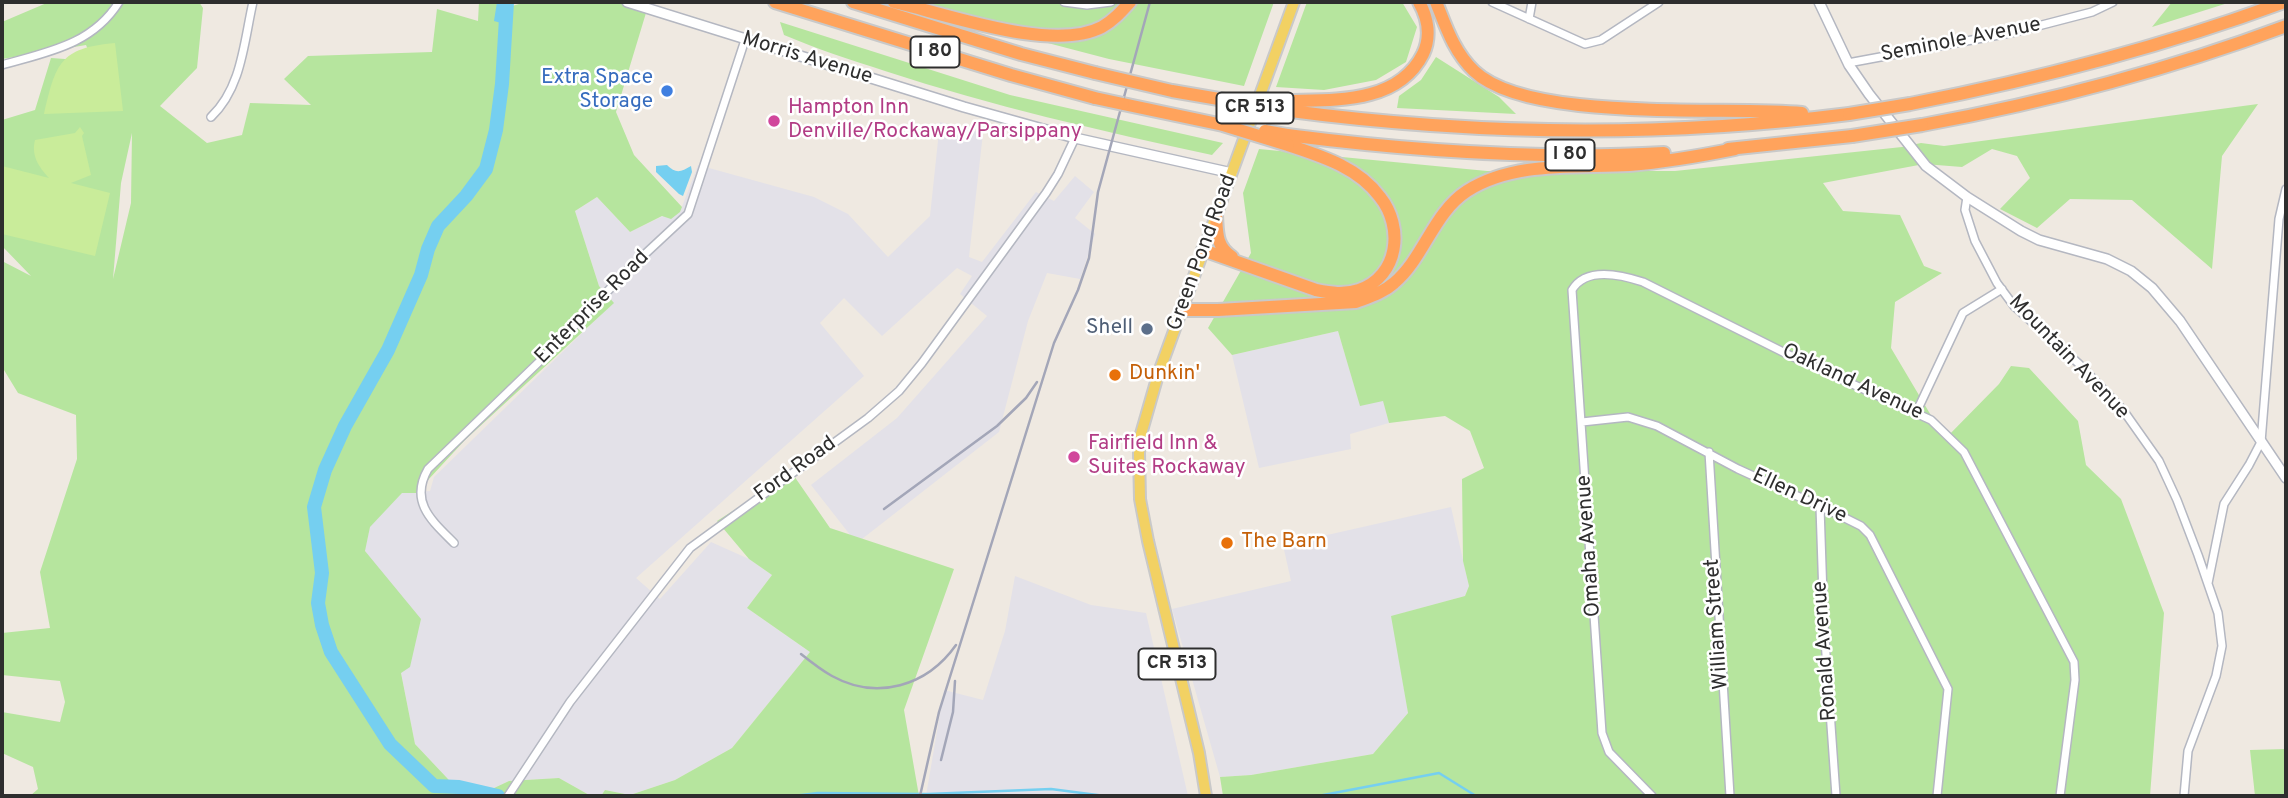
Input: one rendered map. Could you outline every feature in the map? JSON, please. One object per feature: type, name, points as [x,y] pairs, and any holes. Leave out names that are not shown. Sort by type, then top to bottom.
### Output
[{"type":"highway","name":"I 80","points":[[775,2],[998,72],[1095,98],[1287,140],[1527,155],[1654,154],[1735,149],[1922,125],[2087,90],[2196,58],[2286,26]]},
{"type":"highway","name":"I 80","points":[[853,2],[1021,54],[1201,96],[1288,106],[1395,124],[1551,131],[1706,127],[1833,116],[1910,104],[2097,62],[2194,34],[2284,2]]},
{"type":"highway","points":[[894,2],[1031,34],[1075,35],[1103,27],[1130,2]]},
{"type":"highway","points":[[1288,106],[1364,97],[1403,79],[1416,66],[1425,50],[1428,36],[1427,22],[1419,2]]},
{"type":"highway","points":[[1436,2],[1460,57],[1481,77],[1514,93],[1580,105],[1786,111],[1833,116]]},
{"type":"highway","points":[[1203,250],[1316,290],[1342,293],[1362,289],[1387,269],[1394,254],[1396,236],[1392,220],[1380,197],[1359,176],[1287,140]]},
{"type":"highway","points":[[1182,310],[1356,302],[1372,297],[1395,283],[1455,201],[1477,186],[1532,169],[1684,159],[1735,149]]},
{"type":"highway","points":[[1216,215],[1220,245],[1225,252],[1245,264]]},
{"type":"main road","name":"Green Pond Road","points":[[1206,796],[1199,753],[1147,541],[1139,479],[1139,453],[1145,416],[1294,2]]},
{"type":"street","points":[[2,65],[72,44],[96,29],[118,2]]},
{"type":"street","points":[[211,117],[226,101],[235,82],[253,2]]},
{"type":"street","name":"Morris Avenue","points":[[627,2],[964,107],[1075,138],[1232,173]]},
{"type":"street","points":[[1063,2],[1087,5],[1111,2]]},
{"type":"street","points":[[1492,2],[1579,43],[1590,44],[1601,40],[1659,2]]},
{"type":"street","points":[[1530,19],[1532,2]]},
{"type":"street","points":[[1819,2],[1848,63],[1924,163],[1967,197],[2039,240],[2095,254],[2131,271],[2152,288],[2180,321],[2286,478]]},
{"type":"street","name":"Seminole Avenue","points":[[1848,63],[2015,32],[2092,12],[2113,2]]},
{"type":"street","name":"Enterprise Road","points":[[454,543],[423,506],[421,493],[428,469],[688,214],[745,40]]},
{"type":"street","name":"Ford Road","points":[[509,794],[570,702],[690,548],[868,418],[899,391],[1046,193],[1075,138]]},
{"type":"street","points":[[2208,584],[2224,504],[2260,442],[2279,219],[2286,190]]},
{"type":"street","name":"Mountain Avenue","points":[[1967,197],[1965,210],[1975,240],[2002,289],[2026,319],[2108,393],[2159,461],[2177,500],[2208,584],[2218,613],[2222,646],[2216,676],[2190,744],[2184,796]]},
{"type":"street","points":[[2279,240],[2286,246]]},
{"type":"street","name":"Oakland Avenue","points":[[1581,281],[1604,274],[1622,275],[1643,282],[1789,355],[1931,420],[1964,452],[2074,662],[2075,680],[2060,796]]},
{"type":"street","name":"Omaha Avenue","points":[[1581,281],[1572,290],[1602,733],[1609,752],[1652,796]]},
{"type":"street","points":[[1916,413],[1963,313],[2002,289]]},
{"type":"street","name":"Ellen Drive","points":[[1582,422],[1628,417],[1657,426],[1738,469],[1861,526],[1870,535],[1948,690],[1937,796]]},
{"type":"street","name":"William Street","points":[[1709,452],[1713,556],[1730,796]]},
{"type":"street","name":"Ronald Avenue","points":[[1820,506],[1823,614],[1836,796]]},
{"type":"shaded area","points":[[940,122],[983,133],[969,257],[982,262],[1036,192],[1054,201],[1075,176],[1094,192],[1075,218],[1095,234],[1080,279],[1047,273],[1028,321],[999,432],[862,539],[851,536],[811,485],[897,418],[987,316],[960,294],[972,276],[957,268],[882,336],[844,298],[820,323],[864,376],[636,578],[660,599],[711,542],[749,559],[772,575],[747,608],[810,652],[732,748],[675,780],[630,795],[605,790],[601,796],[591,796],[559,778],[509,781],[477,796],[464,796],[415,744],[401,673],[365,550],[370,526],[402,493],[430,491],[434,477],[613,303],[599,286],[575,211],[597,197],[630,232],[663,216],[680,212],[698,165],[814,197],[848,214],[888,257],[930,216]]},
{"type":"shaded area","points":[[1338,331],[1360,405],[1383,400],[1389,423],[1350,434],[1351,449],[1259,468],[1232,355]]},
{"type":"shaded area","points":[[1451,507],[1469,586],[1465,596],[1392,616],[1408,713],[1373,754],[1251,775],[1220,777],[1172,609],[1291,581],[1283,545]]},
{"type":"shaded area","points":[[1015,576],[1091,605],[1146,613],[1188,796],[926,796],[944,690],[983,700],[1005,631]]},
{"type":"green space","points":[[49,2],[199,2],[203,8],[197,68],[160,106],[207,143],[242,135],[250,103],[311,105],[284,79],[308,56],[432,52],[437,9],[478,21],[479,2],[502,2],[502,9],[520,2],[649,3],[616,112],[634,155],[682,207],[680,212],[671,219],[662,216],[630,232],[597,197],[575,211],[599,286],[614,303],[465,440],[416,493],[402,493],[370,527],[365,551],[421,619],[410,667],[401,673],[415,744],[464,796],[30,796],[38,789],[33,767],[2,753],[2,712],[60,722],[65,702],[60,681],[2,675],[2,633],[50,628],[40,572],[77,459],[76,415],[18,393],[2,370],[2,261],[31,276],[2,246],[2,120],[35,110],[51,58],[93,61],[86,45],[2,59],[2,22]],"holes":[[[132,133],[131,203],[113,279],[121,183]]]},
{"type":"green space","points":[[913,2],[1274,2],[1244,86],[1109,59],[1021,36]]},
{"type":"green space","points":[[1307,2],[1402,2],[1417,27],[1406,62],[1376,80],[1324,90],[1276,87]]},
{"type":"green space","points":[[2172,2],[2231,2],[2152,27]]},
{"type":"green space","points":[[780,22],[1010,95],[1223,143],[1212,155],[1006,107],[925,84],[809,45],[784,35]]},
{"type":"green space","points":[[115,43],[123,111],[44,114],[57,71],[71,54],[96,45]]},
{"type":"green space","points":[[1436,57],[1499,97],[1516,114],[1397,108],[1399,96],[1421,80]]},
{"type":"green space","points":[[2258,104],[2222,156],[2212,269],[2132,200],[2070,199],[2037,228],[2000,209],[2030,178],[2017,156],[1992,149],[1962,167],[1924,164],[1823,183],[1843,211],[1900,215],[1924,266],[1942,273],[1895,302],[1891,348],[1945,439],[1999,384],[2011,366],[2029,368],[2078,421],[2086,465],[2121,499],[2164,613],[2150,796],[1223,796],[1220,777],[1251,775],[1373,754],[1408,713],[1391,616],[1465,596],[1469,586],[1463,561],[1462,479],[1484,468],[1470,431],[1445,416],[1389,423],[1383,401],[1360,406],[1338,331],[1232,355],[1208,328],[1251,253],[1243,193],[1259,149],[1487,171],[1675,171],[1921,143],[1944,146]]},
{"type":"green space","points":[[80,127],[84,133],[82,136],[91,175],[71,183],[110,193],[95,256],[2,234],[2,166],[49,178],[37,161],[35,140],[75,133]]},
{"type":"green space","points":[[792,473],[830,528],[954,569],[904,710],[919,796],[601,796],[605,790],[630,795],[675,780],[732,748],[810,652],[747,608],[772,575],[749,559],[717,521]]},
{"type":"green space","points":[[2286,749],[2286,796],[2255,796],[2250,750]]},
{"type":"green space","points":[[559,778],[591,796],[477,796],[509,781]]},
{"type":"water","points":[[497,2],[512,2],[508,25],[494,21]]},
{"type":"water","points":[[667,165],[679,171],[691,166],[692,172],[683,196],[656,172],[656,166]]},
{"type":"waterway","points":[[498,796],[459,787],[434,786],[390,744],[331,652],[318,603],[322,573],[314,507],[325,470],[345,426],[388,350],[421,275],[438,226],[486,169],[496,130],[502,84],[507,2]]},
{"type":"waterway","points":[[1318,796],[1439,773],[1476,796]]},
{"type":"waterway","points":[[793,796],[818,793],[928,794],[1051,789],[1105,796]]},
{"type":"railway","points":[[920,796],[939,712],[1054,343],[1089,258],[1098,192],[1150,2]]},
{"type":"railway","points":[[884,509],[997,426],[1026,398],[1037,382]]},
{"type":"railway","points":[[801,654],[828,674],[849,684],[883,688],[900,685],[931,671],[956,645]]},
{"type":"railway","points":[[941,760],[953,712],[955,681]]},
{"type":"place","name":"Extra Space Storage","points":[[667,91]]},
{"type":"place","name":"Hampton Inn Denville/Rockaway/Parsippany","points":[[774,121]]},
{"type":"place","name":"Shell","points":[[1147,329]]},
{"type":"place","name":"Dunkin'","points":[[1115,375]]},
{"type":"place","name":"Fairfield Inn & Suites Rockaway","points":[[1074,457]]},
{"type":"place","name":"The Barn","points":[[1227,543]]}]
